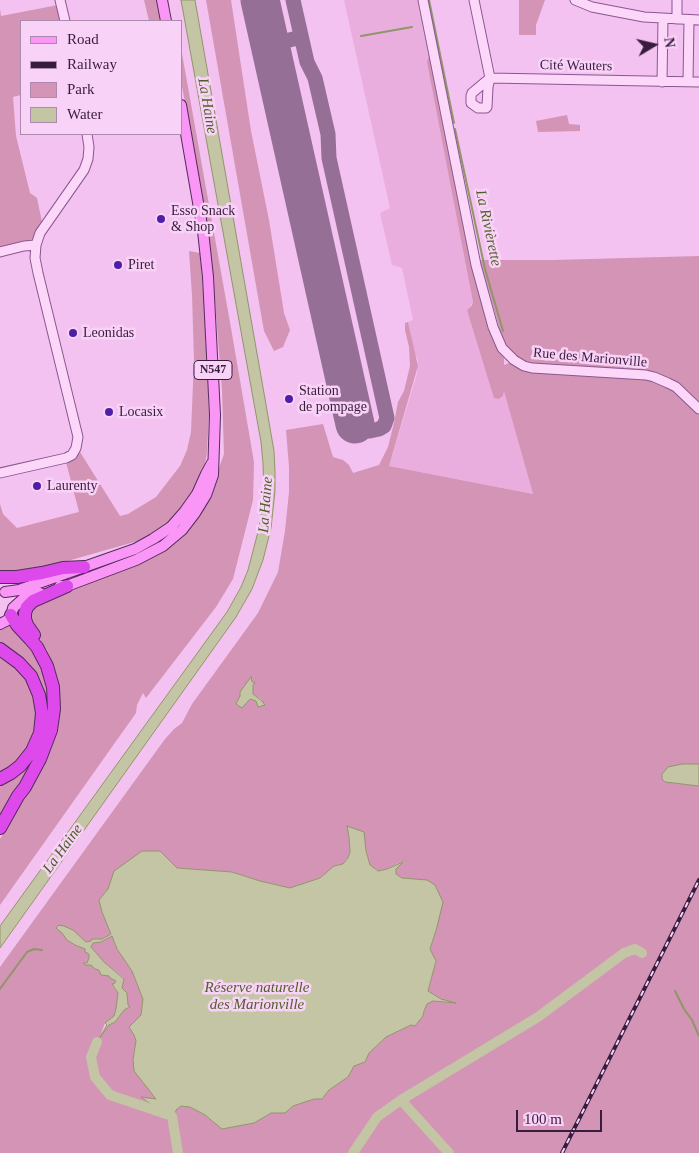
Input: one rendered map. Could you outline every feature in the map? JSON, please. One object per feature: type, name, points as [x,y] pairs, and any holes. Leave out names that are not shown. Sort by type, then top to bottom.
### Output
[{"type":"highway","points":[[0,577],[31,575],[63,568],[84,567]]},
{"type":"highway","points":[[0,828],[44,749],[51,730],[54,708],[53,687],[49,671],[36,638],[26,622],[25,610],[33,601],[67,586]]},
{"type":"highway","points":[[12,612],[16,625],[32,641],[42,656]]},
{"type":"highway","points":[[0,649],[19,662],[31,676],[39,695],[42,713],[40,733],[32,751],[11,774],[0,779]]},
{"type":"main road","points":[[162,0],[166,20]]},
{"type":"main road","name":"N547","points":[[0,624],[8,620],[23,599],[60,586],[67,586],[155,551],[174,537],[192,518],[206,495],[213,475],[215,442],[208,277],[202,225],[182,111]]},
{"type":"main road","name":"N547","points":[[3,591],[19,590],[146,543],[171,527],[192,503],[213,462]]},
{"type":"main road","name":"N547","points":[[3,591],[12,600],[12,612]]},
{"type":"street","points":[[60,0],[64,20]]},
{"type":"street","name":"Rue des Marionville","points":[[423,0],[476,265],[493,327],[502,348],[514,360],[528,367],[654,377],[676,387],[699,409]]},
{"type":"street","name":"Cité Wauters","points":[[474,0],[490,78],[699,82]]},
{"type":"street","points":[[575,0],[592,7],[644,17],[694,20],[688,82]]},
{"type":"street","points":[[676,19],[677,0]]},
{"type":"street","points":[[662,82],[663,19]]},
{"type":"street","points":[[0,473],[66,458],[72,455],[76,448],[78,437],[35,258],[36,245],[40,233],[84,170],[88,159],[88,135]]},
{"type":"street","points":[[0,252],[36,245]]},
{"type":"shaded area","points":[[344,0],[419,0],[473,302],[467,310],[499,399],[503,396],[504,389],[533,494],[389,466],[417,374],[418,359],[415,355],[408,322],[413,320],[402,268],[392,265],[380,213],[390,208]]},
{"type":"green space","points":[[144,0],[157,0],[161,20],[149,20]]},
{"type":"green space","points":[[206,0],[231,0],[251,131],[269,220],[284,313],[290,330],[283,347],[274,351],[264,331]]},
{"type":"green space","points":[[519,0],[545,0],[536,25],[536,35],[519,35]]},
{"type":"green space","points":[[58,5],[61,20],[20,20],[20,95],[13,97],[16,136],[30,193],[37,198],[42,222],[33,245],[0,253],[0,9],[1,16]]},
{"type":"green space","points":[[430,53],[488,320],[495,345],[504,358],[504,365],[509,363],[480,260],[699,256],[699,764],[682,764],[665,782],[699,786],[699,1153],[0,1153],[0,967],[165,739],[182,723],[192,704],[258,613],[278,572],[285,531],[289,492],[286,430],[323,424],[333,457],[343,460],[349,465],[353,473],[379,465],[388,447],[398,402],[404,391],[410,366],[409,347],[405,330],[405,323],[408,322],[418,366],[389,466],[533,494],[504,391],[503,396],[499,399],[494,398],[467,310],[473,302],[427,62]],"holes":[[[249,680],[254,682],[253,694],[262,700],[258,704],[250,699],[242,707],[236,704]],[[348,827],[364,832],[370,865],[379,871],[401,862],[395,874],[402,878],[411,879],[437,927],[430,949],[436,961],[428,991],[452,1003],[432,1001],[427,1004],[423,1016],[415,1026],[411,1025],[386,1037],[369,1053],[365,1062],[354,1066],[348,1077],[329,1090],[322,1099],[314,1099],[293,1106],[285,1113],[271,1113],[254,1123],[222,1129],[205,1115],[190,1107],[181,1106],[175,1110],[175,1117],[160,1112],[142,1098],[156,1099],[133,1060],[136,1041],[129,1027],[141,1015],[143,999],[132,971],[117,949],[112,936],[101,942],[93,943],[91,947],[94,951],[124,978],[122,988],[127,993],[128,1005],[99,1039],[105,1023],[114,1016],[116,1009],[122,1004],[118,993],[112,985],[116,981],[87,963],[89,954],[85,949],[67,940],[62,932],[73,930],[85,942],[92,939],[102,939],[111,934],[99,900],[108,889],[115,871],[160,851],[177,868],[232,872],[290,888],[320,878],[334,866],[343,864],[350,852]]]},
{"type":"green space","points":[[182,54],[254,462],[253,500],[233,579],[216,607],[146,698],[143,693],[137,705],[136,713],[0,905],[0,839],[39,772],[59,687],[55,669],[47,650],[30,624],[29,611],[38,603],[133,567],[141,562],[206,505],[224,454],[222,390],[214,289],[207,233],[182,86]]},
{"type":"green space","points":[[567,115],[569,124],[580,125],[580,131],[538,132],[536,121]]},
{"type":"green space","points":[[189,251],[200,253],[204,302],[209,414],[207,452],[203,476],[174,520],[145,539],[32,571],[0,572],[0,504],[3,514],[17,528],[79,512],[66,462],[75,458],[80,452],[120,516],[128,514],[156,497],[180,466],[187,450],[191,432],[194,360]]},
{"type":"green space","points":[[11,624],[38,657],[51,698],[41,745],[0,821],[0,782],[25,764],[43,698],[0,646],[0,629]]},
{"type":"green space","points":[[0,656],[15,667],[25,678],[35,700],[36,715],[35,730],[23,755],[0,774]]},
{"type":"water","name":"La Haine","points":[[181,0],[195,0],[274,451],[275,491],[271,528],[263,560],[252,589],[236,617],[0,948],[0,926],[227,612],[248,570],[259,528],[264,496],[261,442]]},
{"type":"water","points":[[251,677],[252,682],[255,682],[253,694],[265,705],[258,707],[256,701],[250,699],[242,708],[236,704],[240,692]]},
{"type":"water","points":[[682,764],[699,764],[699,786],[665,782],[662,779],[662,774],[668,767]]},
{"type":"water","name":"Réserve naturelle des Marionville","points":[[347,826],[364,832],[370,865],[378,871],[403,862],[396,869],[396,874],[402,878],[427,880],[435,885],[443,902],[430,949],[436,961],[428,991],[441,999],[456,1003],[433,1001],[427,1004],[423,1016],[415,1026],[411,1025],[386,1037],[369,1053],[365,1062],[354,1066],[348,1077],[329,1090],[322,1099],[314,1099],[293,1106],[285,1113],[271,1113],[254,1123],[222,1129],[205,1115],[190,1107],[181,1106],[176,1110],[175,1117],[161,1112],[141,1097],[156,1099],[134,1071],[133,1060],[136,1041],[129,1027],[141,1015],[143,999],[132,971],[117,949],[112,936],[101,942],[93,943],[91,947],[104,962],[124,979],[122,988],[127,993],[128,1005],[130,1007],[124,1010],[115,1022],[109,1025],[97,1042],[107,1025],[105,1023],[114,1016],[118,993],[112,984],[116,981],[109,976],[101,975],[99,970],[91,965],[85,965],[83,963],[87,963],[89,954],[85,952],[85,949],[67,940],[56,928],[59,925],[73,930],[86,942],[92,939],[102,939],[111,934],[99,900],[108,889],[114,871],[142,851],[160,851],[177,868],[232,872],[290,888],[320,878],[334,866],[343,864],[350,852]]},
{"type":"waterway","name":"La Rivièrette","points":[[429,0],[454,123]]},
{"type":"waterway","points":[[361,36],[412,27]]},
{"type":"waterway","name":"La Rivièrette","points":[[455,129],[485,269],[503,331]]},
{"type":"waterway","points":[[0,989],[27,952],[34,949],[42,950]]},
{"type":"waterway","points":[[401,1100],[538,1017],[624,953],[635,949],[642,953]]},
{"type":"waterway","points":[[675,991],[699,1036]]},
{"type":"waterway","points":[[97,1042],[91,1057],[95,1077],[110,1095],[172,1116],[178,1153]]},
{"type":"waterway","points":[[353,1153],[377,1117],[401,1100],[449,1153]]},
{"type":"taxiway","points":[[293,0],[307,62],[315,78],[328,134],[329,158],[387,418],[384,426],[370,431],[358,429],[355,424]]},
{"type":"taxiway","points":[[270,45],[301,37]]},
{"type":"runway","points":[[260,0],[355,424]]},
{"type":"railway","points":[[562,1153],[699,880]]},
{"type":"place","name":"Esso Snack & Shop","points":[[161,219]]},
{"type":"place","name":"Piret","points":[[118,265]]},
{"type":"place","name":"Leonidas","points":[[73,333]]},
{"type":"place","name":"Station de pompage","points":[[289,399]]},
{"type":"place","name":"Locasix","points":[[109,412]]},
{"type":"place","name":"Laurenty","points":[[37,486]]}]
